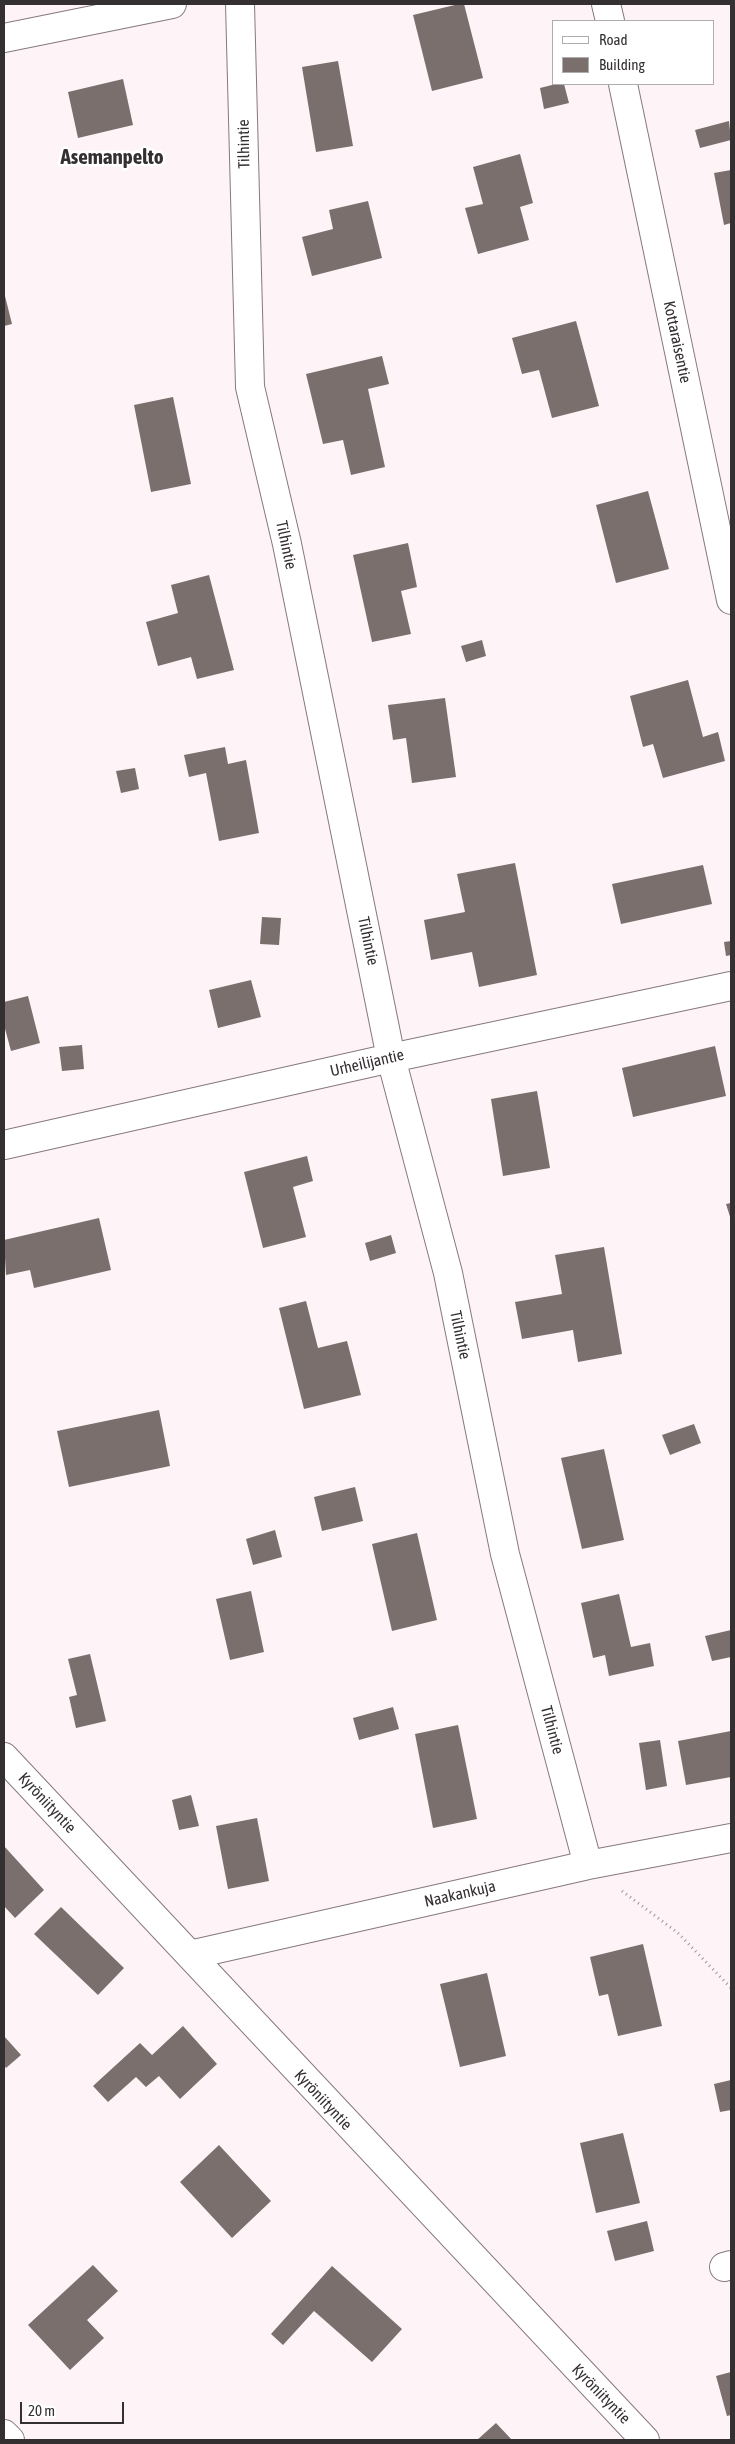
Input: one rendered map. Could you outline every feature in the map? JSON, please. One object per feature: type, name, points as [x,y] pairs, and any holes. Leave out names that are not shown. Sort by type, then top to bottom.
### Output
[{"type":"street","points":[[4,38],[172,4]]},
{"type":"street","name":"Tilhintie","points":[[240,4],[250,387],[287,544],[391,1058],[448,1273],[505,1554],[588,1865]]},
{"type":"street","points":[[606,4],[610,20]]},
{"type":"street","name":"Kottaraisentie","points":[[623,85],[731,600]]},
{"type":"street","name":"Urheilijantie","points":[[4,1145],[391,1058],[731,986]]},
{"type":"street","name":"Kyröniityntie","points":[[4,1757],[645,2440]]},
{"type":"street","name":"Naakankuja","points":[[190,1955],[588,1865],[731,1838]]},
{"type":"street","points":[[4,2434],[10,2440]]},
{"type":"path","points":[[588,1865],[678,1932],[731,1988]]},
{"type":"building","points":[[464,4],[483,78],[432,91],[413,15]]},
{"type":"building","points":[[338,61],[353,146],[316,152],[302,67]]},
{"type":"building","points":[[123,79],[133,125],[78,138],[68,92]]},
{"type":"building","points":[[552,85],[564,85],[569,103],[544,109],[540,88]]},
{"type":"building","points":[[729,121],[731,140],[700,148],[695,130]]},
{"type":"building","points":[[520,154],[533,203],[520,207],[529,240],[478,254],[465,208],[483,204],[473,167]]},
{"type":"building","points":[[731,170],[731,223],[724,225],[714,173]]},
{"type":"building","points":[[368,201],[382,258],[312,276],[302,237],[333,229],[329,210]]},
{"type":"building","points":[[4,292],[12,324],[4,326]]},
{"type":"building","points":[[576,321],[599,406],[552,418],[539,370],[522,374],[512,338]]},
{"type":"building","points":[[382,356],[389,384],[368,389],[385,467],[351,475],[343,440],[323,444],[306,374]]},
{"type":"building","points":[[173,397],[191,484],[151,492],[134,405]]},
{"type":"building","points":[[648,491],[669,569],[616,583],[596,505]]},
{"type":"building","points":[[408,543],[417,587],[401,591],[411,634],[372,642],[353,555]]},
{"type":"building","points":[[209,575],[234,670],[197,679],[191,657],[158,666],[146,622],[178,613],[171,585]]},
{"type":"building","points":[[482,640],[486,656],[466,662],[461,646]]},
{"type":"building","points":[[688,680],[703,737],[718,732],[725,761],[663,778],[653,744],[643,747],[630,696]]},
{"type":"building","points":[[445,698],[456,777],[412,783],[406,738],[393,740],[388,705]]},
{"type":"building","points":[[225,747],[228,764],[246,760],[259,833],[219,841],[206,773],[189,777],[184,755]]},
{"type":"building","points":[[135,768],[139,789],[121,793],[116,771]]},
{"type":"building","points":[[515,863],[537,975],[479,987],[472,952],[431,960],[424,920],[465,912],[457,874]]},
{"type":"building","points":[[703,865],[712,904],[621,924],[612,884]]},
{"type":"building","points":[[262,917],[281,918],[279,945],[260,944]]},
{"type":"building","points":[[731,941],[731,955],[726,956],[724,942]]},
{"type":"building","points":[[251,980],[261,1017],[218,1028],[209,990]]},
{"type":"building","points":[[28,996],[40,1043],[11,1051],[4,1025],[4,1002]]},
{"type":"building","points":[[82,1045],[84,1069],[62,1071],[59,1047]]},
{"type":"building","points":[[715,1046],[726,1096],[633,1117],[622,1068]]},
{"type":"building","points":[[537,1091],[550,1168],[503,1176],[491,1099]]},
{"type":"building","points":[[307,1156],[313,1181],[293,1187],[306,1237],[263,1248],[244,1172]]},
{"type":"building","points":[[731,1203],[731,1220],[726,1204]]},
{"type":"building","points":[[99,1218],[111,1270],[34,1288],[30,1270],[6,1275],[4,1240]]},
{"type":"building","points":[[391,1235],[396,1253],[370,1261],[365,1243]]},
{"type":"building","points":[[604,1247],[622,1354],[578,1362],[573,1330],[522,1339],[515,1302],[562,1294],[555,1255]]},
{"type":"building","points":[[306,1301],[318,1348],[347,1341],[361,1395],[304,1409],[279,1308]]},
{"type":"building","points":[[159,1410],[170,1466],[69,1487],[57,1431]]},
{"type":"building","points":[[694,1424],[701,1443],[670,1455],[662,1435]]},
{"type":"building","points":[[604,1449],[624,1540],[582,1549],[561,1458]]},
{"type":"building","points":[[355,1487],[363,1521],[322,1531],[314,1497]]},
{"type":"building","points":[[275,1530],[282,1557],[253,1565],[246,1539]]},
{"type":"building","points":[[417,1533],[437,1620],[392,1631],[372,1544]]},
{"type":"building","points":[[251,1591],[264,1652],[230,1660],[216,1599]]},
{"type":"building","points":[[619,1594],[631,1647],[650,1643],[654,1666],[609,1676],[605,1655],[593,1658],[581,1603]]},
{"type":"building","points":[[731,1630],[731,1657],[712,1661],[705,1636]]},
{"type":"building","points":[[90,1654],[106,1721],[76,1728],[69,1697],[77,1695],[68,1659]]},
{"type":"building","points":[[393,1707],[399,1729],[359,1740],[353,1718]]},
{"type":"building","points":[[458,1725],[477,1819],[433,1828],[415,1734]]},
{"type":"building","points":[[731,1731],[731,1777],[686,1785],[678,1741]]},
{"type":"building","points":[[660,1740],[667,1786],[646,1790],[639,1743]]},
{"type":"building","points":[[191,1795],[199,1826],[179,1830],[172,1800]]},
{"type":"building","points":[[257,1818],[269,1881],[228,1889],[216,1826]]},
{"type":"building","points":[[4,1846],[44,1890],[15,1918],[4,1906]]},
{"type":"building","points":[[61,1907],[124,1968],[98,1995],[34,1934]]},
{"type":"building","points":[[643,1944],[662,2026],[618,2036],[608,1994],[599,1996],[590,1957]]},
{"type":"building","points":[[487,1973],[506,2056],[460,2067],[440,1984]]},
{"type":"building","points":[[183,2026],[217,2064],[180,2099],[159,2076],[146,2087],[136,2077],[108,2102],[93,2086],[140,2043],[152,2055]]},
{"type":"building","points":[[4,2036],[21,2055],[6,2068],[4,2065]]},
{"type":"building","points":[[731,2080],[731,2110],[720,2112],[714,2084]]},
{"type":"building","points":[[623,2133],[640,2203],[596,2213],[580,2143]]},
{"type":"building","points":[[219,2145],[271,2201],[232,2238],[180,2182]]},
{"type":"building","points":[[647,2221],[654,2251],[615,2261],[607,2231]]},
{"type":"building","points":[[93,2265],[118,2291],[87,2320],[104,2338],[70,2370],[28,2325]]},
{"type":"building","points":[[332,2266],[402,2329],[372,2362],[314,2311],[283,2345],[271,2334]]},
{"type":"building","points":[[731,2372],[731,2415],[727,2416],[716,2376]]},
{"type":"building","points":[[496,2423],[512,2440],[477,2440]]},
{"type":"district","name":"Asemanpelto","points":[[112,157]]}]
